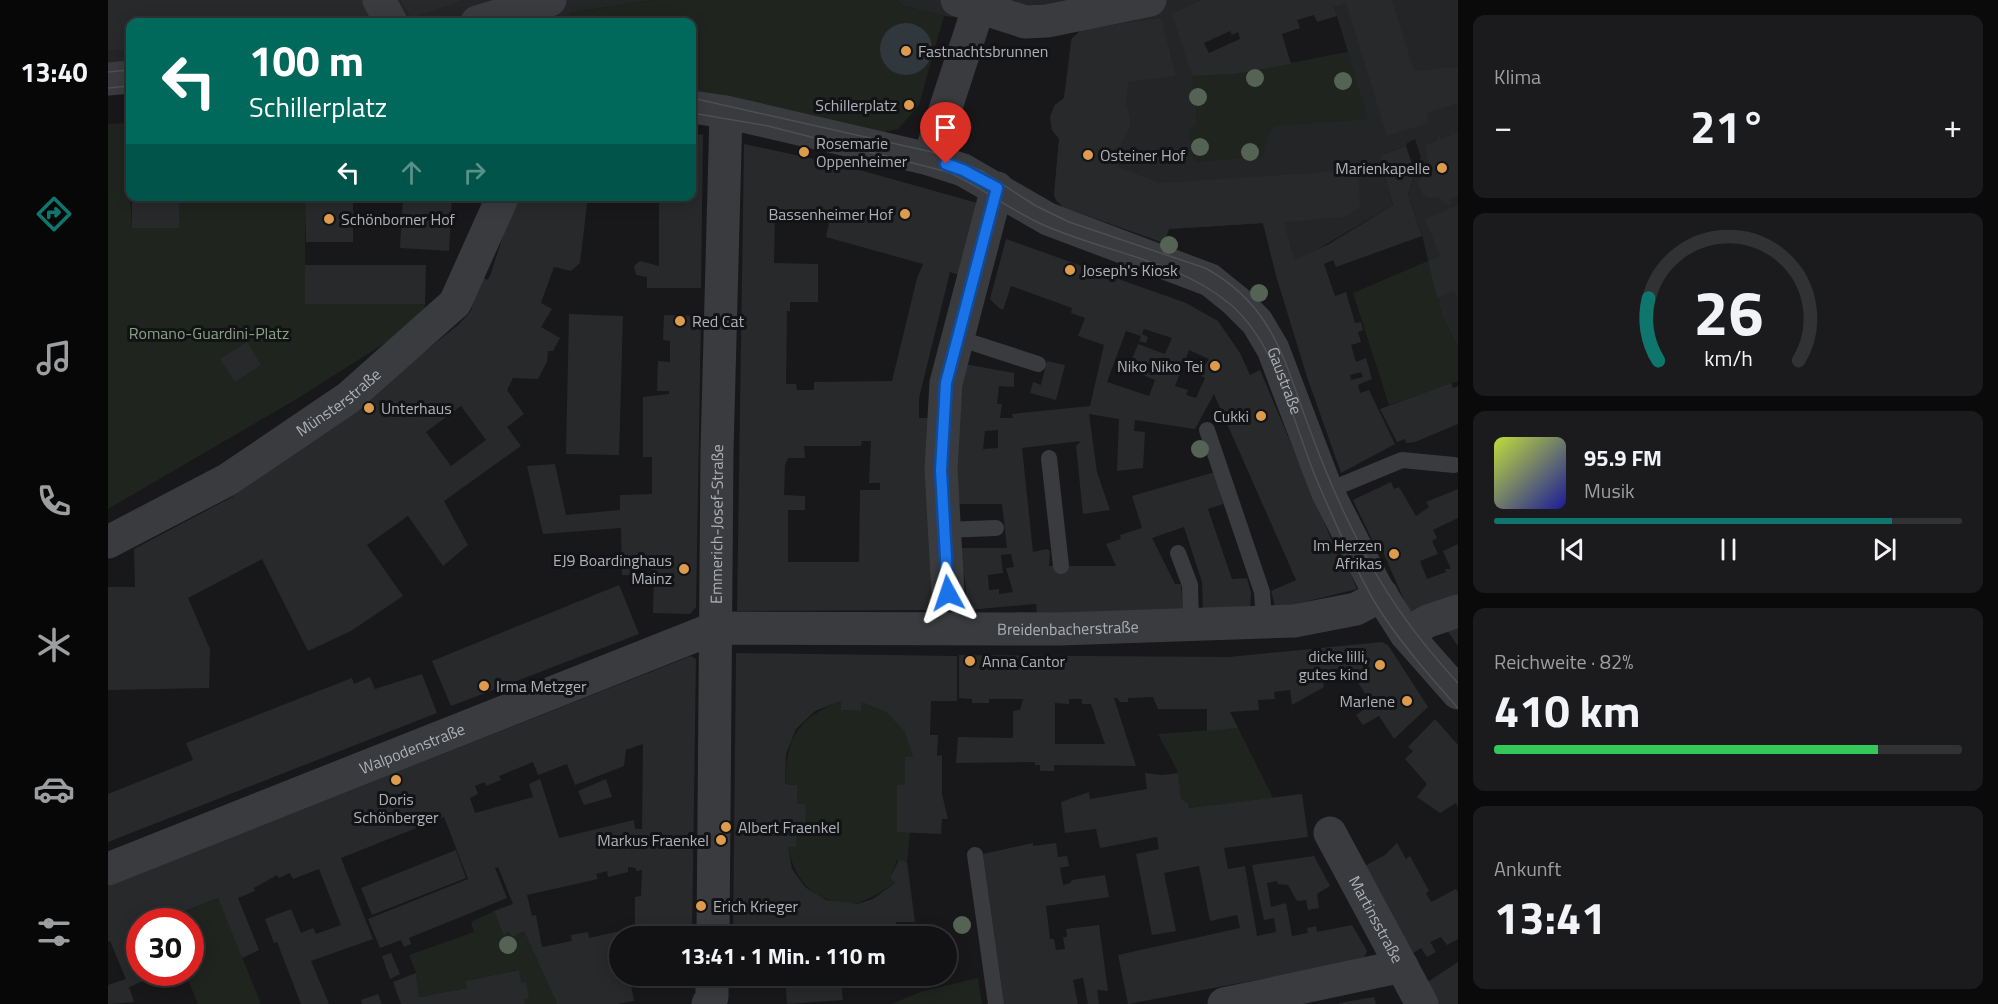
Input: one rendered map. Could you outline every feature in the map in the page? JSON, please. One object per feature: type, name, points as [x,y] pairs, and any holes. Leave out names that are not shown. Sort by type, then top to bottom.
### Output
[{"type":"street","points":[[379,0],[389,18]]},
{"type":"street","points":[[490,18],[550,0]]},
{"type":"street","points":[[929,159],[973,2],[1025,22],[1047,21],[1150,0]]},
{"type":"street","points":[[108,79],[126,77]]},
{"type":"street","points":[[696,108],[726,112],[929,159],[963,170],[997,188],[946,383],[941,470],[948,593]]},
{"type":"street","name":"Emmerich-Josef-Straße","points":[[713,926],[715,628],[726,112]]},
{"type":"street","name":"Gaustraße","points":[[997,188],[1048,219],[1210,280],[1257,322],[1273,349],[1327,491],[1348,537],[1406,634],[1458,693]]},
{"type":"street","name":"Münsterstraße","points":[[108,542],[227,480],[348,398],[455,303],[501,201]]},
{"type":"street","name":"Breidenbacherstraße","points":[[715,628],[1059,622],[1294,621],[1356,609],[1382,595]]},
{"type":"street","points":[[1406,634],[1428,621],[1458,611]]},
{"type":"street","name":"Walpodenstraße","points":[[108,869],[715,628]]},
{"type":"street","name":"Martinsstraße","points":[[1330,833],[1422,1004]]},
{"type":"street","points":[[1224,1004],[1402,966]]},
{"type":"street","points":[[708,1004],[712,997],[712,986]]},
{"type":"lane","points":[[958,338],[1038,364]]},
{"type":"lane","points":[[1207,430],[1262,592],[1264,621]]},
{"type":"lane","points":[[1048,458],[1061,566]]},
{"type":"lane","points":[[1327,491],[1402,460],[1454,465]]},
{"type":"lane","points":[[943,530],[996,528]]},
{"type":"lane","points":[[1178,554],[1190,585],[1191,623]]},
{"type":"lane","points":[[975,855],[996,1004]]},
{"type":"shaded area","points":[[108,0],[654,0],[569,13],[569,18],[126,18],[126,64],[108,66]]},
{"type":"shaded area","points":[[896,0],[1294,0],[1185,50],[1192,76],[1198,76],[1234,74],[1348,52],[1332,0],[1458,0],[1458,347],[1442,316],[1422,235],[1408,194],[1421,157],[1415,139],[1406,146],[1379,156],[1393,205],[1306,256],[1311,266],[1277,279],[1263,223],[1169,229],[1164,243],[1063,207],[1056,201],[1054,194],[1059,139],[1052,130],[1050,117],[1055,105],[1064,98],[1071,40],[1081,29],[944,16],[904,6]]},
{"type":"shaded area","name":"Fastnachtsbrunnen","points":[[906,23],[916,25],[924,31],[930,39],[932,49],[930,59],[924,67],[916,73],[906,75],[896,73],[888,67],[882,59],[880,49],[882,39],[888,31],[896,25]]},
{"type":"green space","name":"Schillerplatz","points":[[654,0],[896,0],[904,6],[944,16],[919,105],[898,129],[883,132],[696,91],[696,18],[569,18],[569,13]],"holes":[[[903,23],[919,26],[931,56],[922,70],[897,73],[884,62],[881,54]]]},
{"type":"green space","points":[[1348,52],[1368,119],[1275,126],[1268,134],[1263,156],[1197,162],[1191,157],[1190,129],[1197,124],[1192,76],[1234,74]]},
{"type":"green space","name":"Romano-Guardini-Platz","points":[[126,123],[126,201],[130,201],[132,228],[179,228],[179,201],[305,201],[305,304],[425,304],[423,319],[295,400],[108,509],[108,124]]},
{"type":"green space","points":[[1428,261],[1442,316],[1458,347],[1458,381],[1389,405],[1353,293]]},
{"type":"green space","points":[[841,701],[841,710],[860,711],[861,702],[886,712],[904,731],[913,756],[905,785],[897,786],[897,831],[910,832],[907,862],[897,860],[890,878],[895,883],[870,898],[853,904],[827,899],[810,889],[798,875],[788,847],[796,847],[796,828],[805,827],[805,804],[797,804],[794,784],[785,784],[788,754],[792,742],[804,723]]},
{"type":"green space","points":[[1238,728],[1273,798],[1189,808],[1188,803],[1181,799],[1177,770],[1158,734]]},
{"type":"green space","points":[[218,898],[261,1004],[198,1004],[191,986],[204,986],[204,908],[193,908]]},
{"type":"green space","points":[[494,911],[503,935],[509,932],[512,937],[524,931],[557,1004],[525,1004],[518,970],[466,981],[467,988],[419,997],[416,973],[409,955],[474,932],[471,922]]},
{"type":"green space","points":[[978,978],[982,1004],[892,1004],[920,992],[945,986],[957,986],[957,983]]},
{"type":"building","points":[[108,0],[369,0],[379,18],[126,18],[126,49],[108,50]]},
{"type":"building","points":[[400,0],[463,0],[411,18]]},
{"type":"building","points":[[1202,0],[1392,0],[1414,71],[1458,67],[1458,103],[1426,113],[1429,123],[1387,136],[1346,3],[1334,7],[1337,16],[1317,22],[1314,15],[1297,20],[1300,28],[1282,34],[1291,64],[1234,74],[1192,76],[1172,14]],"holes":[[[1230,31],[1232,35],[1238,32],[1240,39],[1209,53],[1204,43]]]},
{"type":"building","name":"Osteiner Hof","points":[[1161,18],[1176,76],[1128,82],[1126,103],[1130,127],[1121,144],[1118,167],[1160,183],[1358,170],[1360,207],[1345,217],[1284,222],[1294,260],[1329,244],[1393,205],[1379,156],[1406,146],[1415,173],[1408,194],[1422,236],[1336,267],[1333,260],[1324,264],[1335,296],[1346,292],[1355,323],[1361,322],[1363,330],[1358,332],[1361,342],[1351,345],[1356,362],[1366,358],[1372,379],[1358,385],[1360,393],[1369,390],[1395,444],[1341,473],[1307,377],[1277,279],[1263,223],[1169,229],[1164,243],[1063,207],[1054,196],[1059,139],[1052,130],[1050,117],[1055,105],[1064,98],[1072,38],[1083,29]],"holes":[[[1361,372],[1363,377],[1351,380],[1350,375]]]},
{"type":"building","name":"Marienkapelle","points":[[1453,131],[1454,134],[1458,133],[1458,196],[1449,200],[1451,204],[1447,205],[1439,197],[1428,198],[1423,195],[1418,183],[1422,175],[1428,171],[1425,166],[1429,164],[1425,145],[1438,140],[1437,137],[1440,136],[1441,139],[1452,135],[1450,132]]},
{"type":"building","points":[[696,134],[703,135],[701,288],[647,288],[647,277],[636,275],[634,266],[640,261],[659,266],[659,201],[696,201]]},
{"type":"building","points":[[744,144],[828,162],[827,166],[841,169],[842,165],[981,204],[962,276],[950,272],[919,398],[919,418],[932,418],[935,610],[737,611]],"holes":[[[775,211],[829,223],[826,237],[923,264],[917,278],[892,381],[814,382],[814,390],[797,390],[796,384],[786,384],[787,311],[790,311],[790,302],[818,302],[818,264],[774,263]],[[862,441],[871,441],[869,483],[880,483],[880,490],[860,490],[859,562],[788,562],[788,510],[805,510],[805,496],[784,495],[785,465],[788,458],[805,458],[804,446],[861,446]]]},
{"type":"building","points":[[132,201],[179,201],[179,228],[132,228]]},
{"type":"building","name":"Schönborner Hof","points":[[305,201],[353,201],[353,242],[306,242]]},
{"type":"building","points":[[403,201],[452,201],[449,251],[400,248]]},
{"type":"building","points":[[514,201],[587,201],[580,263],[571,271],[554,267],[541,303],[552,309],[541,327],[560,338],[553,351],[548,351],[547,362],[538,379],[513,378],[507,390],[524,414],[507,427],[521,446],[444,501],[468,545],[443,566],[408,516],[367,545],[403,596],[351,631],[308,651],[262,559],[188,598],[210,649],[209,688],[108,690],[108,587],[135,587],[134,549],[232,497],[374,392],[458,325],[470,312],[472,308],[467,306],[483,277],[487,280]],"holes":[[[461,406],[486,440],[451,466],[426,432]]]},
{"type":"building","points":[[1458,205],[1458,300],[1454,291],[1437,298],[1428,261],[1440,256],[1425,219]]},
{"type":"building","points":[[1006,239],[1186,303],[1218,321],[1240,353],[1250,375],[1260,370],[1345,572],[1349,570],[1357,589],[1276,609],[1271,591],[1296,580],[1214,394],[1195,429],[1135,420],[1134,431],[1145,432],[1143,468],[1117,471],[1119,419],[1089,414],[1097,472],[1110,510],[1083,514],[1076,446],[1081,441],[1022,448],[1033,552],[1047,549],[1050,551],[1049,566],[1116,566],[1106,544],[1121,539],[1120,535],[1142,528],[1132,496],[1215,472],[1223,504],[1208,509],[1232,579],[1247,578],[1251,593],[1250,610],[1203,612],[1202,582],[1184,527],[1152,538],[1175,584],[1181,584],[1183,614],[1037,615],[1036,604],[968,610],[964,574],[954,574],[953,548],[1007,548],[1002,504],[951,504],[959,363],[1014,373],[1014,387],[999,386],[997,404],[1002,404],[1000,418],[1013,418],[1012,414],[1090,406],[1104,345],[1078,336],[1085,318],[1071,313],[1072,308],[1011,286],[1003,310],[990,299]],"holes":[[[1144,329],[1172,338],[1165,354],[1138,344],[1128,369],[1155,380],[1149,396],[1107,382],[1126,331],[1141,336],[1139,341],[1146,343],[1148,337],[1142,334]],[[1189,350],[1209,359],[1199,374],[1205,378],[1196,398],[1186,395],[1188,390],[1175,386]],[[998,430],[998,448],[983,449],[985,431]],[[1011,554],[1014,567],[1006,568],[1013,592],[999,594],[999,589],[989,590],[988,575],[1003,573],[1001,555]]]},
{"type":"building","points":[[305,265],[426,265],[425,304],[305,304]]},
{"type":"building","points":[[569,314],[623,316],[619,455],[566,454]]},
{"type":"building","points":[[664,315],[701,316],[696,607],[690,614],[653,613],[654,572],[647,562],[635,562],[636,575],[622,575],[621,528],[543,534],[527,466],[555,464],[566,515],[620,510],[620,495],[652,494],[652,457],[643,457],[643,397],[669,394],[669,391],[657,391],[658,361],[670,362],[670,341],[663,340]]},
{"type":"building","points":[[247,342],[261,365],[235,382],[220,359]]},
{"type":"building","points":[[1047,361],[1065,365],[1056,400],[1030,393],[1033,382],[1041,385]]},
{"type":"building","points":[[1451,383],[1453,388],[1458,386],[1458,424],[1415,442],[1406,443],[1405,439],[1397,442],[1380,409]]},
{"type":"building","points":[[1391,482],[1394,489],[1399,487],[1416,516],[1429,507],[1426,502],[1458,489],[1458,518],[1433,530],[1437,538],[1432,541],[1438,554],[1420,561],[1427,579],[1446,572],[1445,569],[1451,569],[1443,551],[1458,544],[1458,604],[1412,618],[1379,543],[1375,546],[1353,500]]},
{"type":"building","points":[[619,585],[639,634],[451,706],[432,661]]},
{"type":"building","points":[[1458,622],[1458,646],[1446,629]]},
{"type":"building","points":[[1382,642],[1388,645],[1428,707],[1394,739],[1379,716],[1363,725],[1356,715],[1372,704],[1355,678],[1347,679],[1346,668],[1321,671],[1324,687],[1292,705],[1290,690],[1274,692],[1275,699],[1258,700],[1259,710],[1230,712],[1238,728],[1207,731],[1207,709],[1158,709],[1153,697],[1128,698],[1128,702],[1120,702],[1114,698],[1136,766],[1054,765],[1054,771],[1040,771],[1040,765],[1035,765],[1035,762],[956,763],[958,737],[1013,738],[1013,711],[1020,710],[1023,699],[989,699],[989,703],[972,703],[972,699],[959,698],[959,655],[1229,657]],"holes":[[[1069,699],[1082,699],[1082,704],[1091,704],[1105,744],[1055,744],[1055,703],[1069,704]]]},
{"type":"building","points":[[736,653],[957,656],[957,701],[931,701],[930,735],[938,735],[937,756],[942,755],[942,794],[948,819],[942,819],[941,834],[897,832],[897,785],[905,785],[905,757],[913,756],[904,731],[886,712],[861,702],[861,711],[841,710],[841,701],[815,711],[796,729],[786,754],[785,784],[797,785],[797,804],[805,804],[806,809],[805,828],[796,828],[796,847],[788,847],[792,869],[805,887],[826,900],[857,904],[873,899],[895,883],[890,878],[899,860],[907,862],[915,922],[896,922],[896,926],[733,926]]},
{"type":"building","points":[[691,656],[696,659],[692,926],[635,926],[635,897],[641,896],[642,870],[636,871],[636,868],[628,867],[628,872],[608,877],[607,871],[596,874],[598,879],[527,895],[532,916],[536,915],[542,947],[572,941],[571,935],[588,932],[589,938],[609,933],[609,986],[631,986],[634,1001],[617,1004],[557,1004],[524,931],[512,937],[509,932],[503,935],[494,911],[513,904],[498,867],[495,868],[507,898],[409,938],[411,944],[404,947],[401,940],[380,948],[368,919],[468,879],[444,817],[341,858],[373,939],[311,961],[329,1004],[301,1004],[277,942],[274,943],[265,919],[291,909],[301,933],[313,928],[316,934],[341,925],[319,869],[293,879],[290,873],[279,878],[277,875],[254,888],[255,891],[238,898],[259,950],[242,958],[218,898],[193,908],[126,908],[126,979],[110,941],[108,942],[108,886]],"holes":[[[643,744],[642,829],[635,829],[634,820],[559,838],[540,779],[529,784],[533,797],[475,813],[470,798],[478,794],[475,786],[485,782],[486,786],[501,780],[499,776],[533,762],[538,775],[567,764],[575,785],[624,766],[626,750]]]},
{"type":"building","points":[[422,674],[437,713],[108,842],[108,794],[193,760],[186,743],[352,678],[354,684],[370,677],[375,689]]},
{"type":"building","points":[[1435,719],[1458,745],[1458,808],[1456,803],[1440,813],[1417,797],[1427,784],[1405,759],[1413,751],[1408,747]]},
{"type":"building","points":[[1145,773],[1162,775],[1178,773],[1181,799],[1188,803],[1189,808],[1302,794],[1308,837],[1224,848],[1228,869],[1245,866],[1257,936],[1276,932],[1274,918],[1264,920],[1252,865],[1314,856],[1330,886],[1317,894],[1319,908],[1308,910],[1306,900],[1297,901],[1288,885],[1278,884],[1277,881],[1267,883],[1271,907],[1286,903],[1292,936],[1308,933],[1307,928],[1316,926],[1317,932],[1352,925],[1367,951],[1363,960],[1128,1004],[1118,955],[1240,928],[1237,915],[1210,921],[1199,866],[1164,873],[1176,931],[1152,935],[1136,854],[1159,849],[1157,837],[1100,848],[1096,829],[1065,833],[1061,802],[1089,792],[1090,799],[1147,789]]},
{"type":"building","points":[[606,779],[612,797],[584,805],[578,791]]},
{"type":"building","points":[[1033,843],[1033,846],[1056,843],[1058,857],[1067,856],[1069,866],[1060,868],[1063,885],[1072,880],[1105,875],[1109,897],[1046,906],[1050,939],[1054,939],[1056,950],[1065,949],[1063,937],[1067,937],[1066,929],[1099,925],[1108,991],[1097,990],[1099,1004],[1088,1004],[1083,978],[1073,980],[1078,1004],[1004,1004],[983,854]]},
{"type":"building","points":[[1397,843],[1406,859],[1410,856],[1429,891],[1426,893],[1431,902],[1456,889],[1458,892],[1458,939],[1447,945],[1441,937],[1430,942],[1436,952],[1427,957],[1421,948],[1407,957],[1359,869],[1385,855]]},
{"type":"building","points":[[456,850],[466,878],[372,915],[361,888]]},
{"type":"building","points":[[391,953],[400,974],[390,979],[382,956]]},
{"type":"building","points":[[1458,962],[1458,1004],[1434,1004],[1423,985]]},
{"type":"building","points":[[519,970],[521,983],[526,982],[529,998],[524,999],[525,1004],[401,1004],[393,982],[416,973],[419,997],[467,988],[465,981]]},
{"type":"building","points":[[126,979],[126,986],[131,986],[129,987],[134,1002],[108,1004],[108,985]]},
{"type":"building","points":[[786,986],[841,986],[843,1000],[787,1004]]},
{"type":"building","points":[[378,994],[382,1004],[362,1004],[361,1000]]},
{"type":"building","points":[[1374,997],[1376,1004],[1339,1003]]},
{"type":"tram line","points":[[108,72],[126,70]]},
{"type":"tram line","points":[[108,88],[126,86]]},
{"type":"tram line","points":[[696,99],[932,152],[982,171],[1036,206],[1069,222],[1205,268],[1229,283],[1262,318],[1274,338],[1331,483],[1377,575],[1414,631],[1458,683]]},
{"type":"tram line","points":[[696,114],[768,126],[948,172],[1039,223],[1186,276],[1230,304],[1262,343],[1274,366],[1321,490],[1374,601],[1403,643],[1458,708]]},
{"type":"place","name":"Fastnachtsbrunnen","points":[[906,51]]},
{"type":"place","name":"Schillerplatz","points":[[909,105]]},
{"type":"place","name":"Rosemarie Oppenheimer","points":[[804,152]]},
{"type":"place","name":"Osteiner Hof","points":[[1088,155]]},
{"type":"place","name":"Marienkapelle","points":[[1442,168]]},
{"type":"place","name":"Bassenheimer Hof","points":[[905,214]]},
{"type":"place","name":"Schönborner Hof","points":[[329,219]]},
{"type":"place","name":"Joseph's Kiosk","points":[[1070,270]]},
{"type":"place","name":"Red Cat","points":[[680,321]]},
{"type":"place","name":"Niko Niko Tei","points":[[1215,366]]},
{"type":"place","name":"Unterhaus","points":[[369,408]]},
{"type":"place","name":"Cukki","points":[[1261,416]]},
{"type":"place","name":"Im Herzen Afrikas","points":[[1394,554]]},
{"type":"place","name":"EJ9 Boardinghaus Mainz","points":[[684,569]]},
{"type":"place","name":"Anna Cantor","points":[[970,661]]},
{"type":"place","name":"dicke lilli, gutes kind","points":[[1380,665]]},
{"type":"place","name":"Irma Metzger","points":[[484,686]]},
{"type":"place","name":"Marlene","points":[[1407,701]]},
{"type":"place","name":"Doris Schönberger","points":[[396,780]]},
{"type":"place","name":"Albert Fraenkel","points":[[726,827]]},
{"type":"place","name":"Markus Fraenkel","points":[[721,840]]},
{"type":"place","name":"Erich Krieger","points":[[701,906]]},
{"type":"route","points":[[946,164],[963,170],[997,188],[946,383],[941,470],[948,593]]}]
